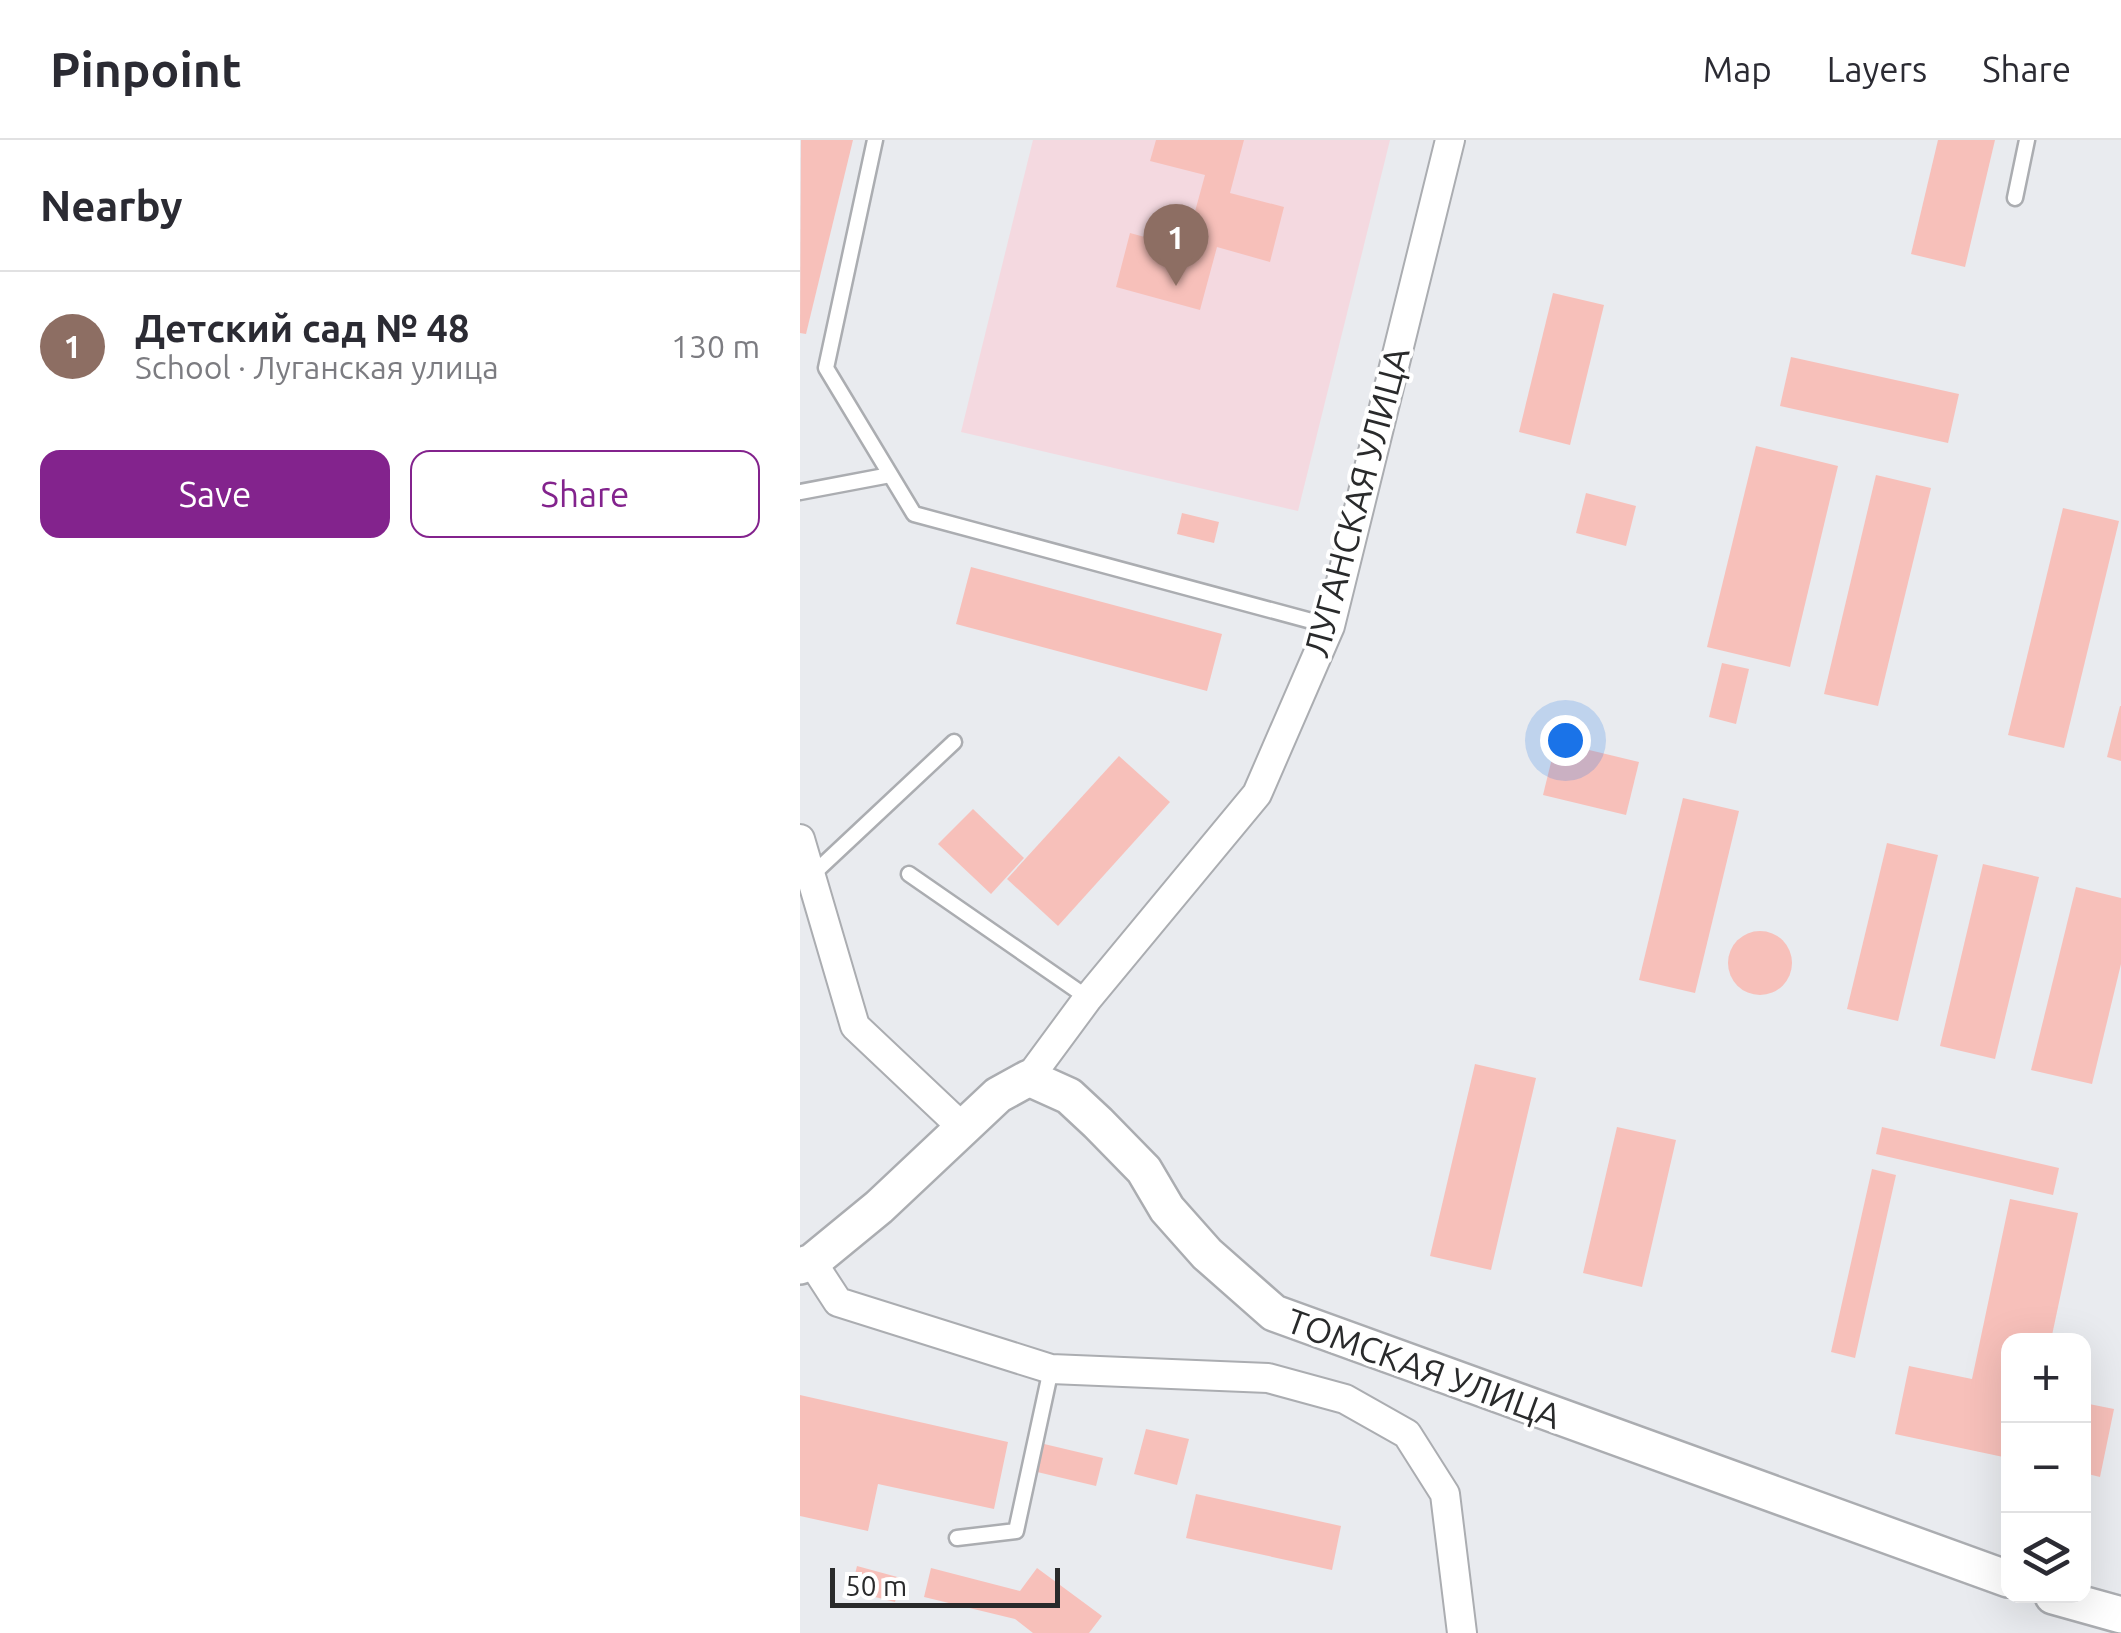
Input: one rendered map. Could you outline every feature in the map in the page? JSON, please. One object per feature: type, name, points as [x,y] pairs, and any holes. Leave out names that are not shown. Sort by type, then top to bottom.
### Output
[{"type":"street","name":"ЛУГАНСКАЯ УЛИЦА","points":[[1029,1078],[1088,998],[1257,794],[1330,626],[1450,140]]},
{"type":"street","points":[[800,838],[855,1026],[964,1128]]},
{"type":"street","points":[[1029,1078],[998,1095],[879,1207],[806,1264],[838,1302],[1051,1369],[1268,1378],[1345,1399],[1407,1434],[1445,1494],[1462,1633]]},
{"type":"street","name":"ТОМСКАЯ УЛИЦА","points":[[1029,1078],[1068,1096],[1098,1123],[1144,1170],[1167,1208],[1207,1254],[1274,1313],[2001,1576]]},
{"type":"street","points":[[2078,1603],[2121,1615]]},
{"type":"lane","points":[[876,140],[826,368],[914,514],[1330,626]]},
{"type":"lane","points":[[2015,198],[2027,140]]},
{"type":"lane","points":[[800,492],[890,475]]},
{"type":"lane","points":[[812,875],[954,742]]},
{"type":"lane","points":[[909,874],[1088,998]]},
{"type":"lane","points":[[957,1538],[1016,1532],[1051,1369]]},
{"type":"shaded area","points":[[1033,140],[1390,140],[1298,511],[961,432]]},
{"type":"building","points":[[801,140],[853,140],[806,334],[800,333]]},
{"type":"building","points":[[1156,140],[1244,140],[1230,193],[1284,207],[1270,262],[1217,247],[1200,310],[1116,287],[1130,233],[1185,248],[1205,175],[1150,161]]},
{"type":"building","points":[[1938,140],[1995,140],[1965,267],[1911,254]]},
{"type":"building","points":[[1553,293],[1604,305],[1570,445],[1519,432]]},
{"type":"building","points":[[1791,357],[1959,394],[1948,443],[1780,406]]},
{"type":"building","points":[[1756,446],[1838,466],[1790,667],[1707,647]]},
{"type":"building","points":[[1876,475],[1931,488],[1878,706],[1824,694]]},
{"type":"building","points":[[1586,493],[1636,506],[1626,546],[1576,533]]},
{"type":"building","points":[[2063,508],[2119,521],[2064,748],[2008,735]]},
{"type":"building","points":[[1182,513],[1219,522],[1214,543],[1177,534]]},
{"type":"building","points":[[971,567],[1222,634],[1207,691],[956,624]]},
{"type":"building","points":[[1722,663],[1749,669],[1736,724],[1709,717]]},
{"type":"building","points":[[2121,706],[2121,761],[2107,757]]},
{"type":"building","points":[[1556,742],[1639,762],[1626,815],[1543,795]]},
{"type":"building","points":[[1119,756],[1170,802],[1058,926],[1007,879]]},
{"type":"building","points":[[1683,798],[1739,811],[1695,993],[1639,980]]},
{"type":"building","points":[[973,809],[1024,858],[991,894],[938,844]]},
{"type":"building","points":[[1887,843],[1938,855],[1898,1021],[1847,1009]]},
{"type":"building","points":[[1983,864],[2039,877],[1995,1059],[1940,1046]]},
{"type":"building","points":[[2076,887],[2121,898],[2121,964],[2092,1084],[2031,1070]]},
{"type":"building","points":[[1760,931],[1783,940],[1792,963],[1783,986],[1760,995],[1737,986],[1728,963],[1737,940]]},
{"type":"building","points":[[1475,1064],[1536,1078],[1491,1270],[1430,1256]]},
{"type":"building","points":[[1617,1127],[1676,1140],[1642,1287],[1583,1273]]},
{"type":"building","points":[[1882,1127],[2059,1168],[2053,1195],[1876,1154]]},
{"type":"building","points":[[1872,1169],[1896,1175],[1855,1358],[1831,1352]]},
{"type":"building","points":[[2010,1199],[2078,1213],[2052,1333],[2001,1333],[2001,1457],[1895,1434],[1909,1366],[1972,1379]]},
{"type":"building","points":[[800,1395],[1008,1442],[994,1509],[878,1484],[868,1531],[800,1516]]},
{"type":"building","points":[[2091,1404],[2114,1409],[2100,1477],[2091,1475]]},
{"type":"building","points":[[1146,1429],[1189,1439],[1177,1485],[1134,1474]]},
{"type":"building","points":[[1040,1443],[1103,1458],[1096,1486],[1033,1471]]},
{"type":"building","points":[[1196,1494],[1341,1526],[1332,1570],[1186,1538]]},
{"type":"building","points":[[857,1566],[901,1578],[895,1602],[851,1591]]},
{"type":"building","points":[[931,1568],[1020,1591],[1037,1568],[1102,1616],[1089,1633],[1033,1633],[1015,1619],[924,1597]]},
{"type":"place","name":"Детский сад № 48","points":[[1176,286]]}]
